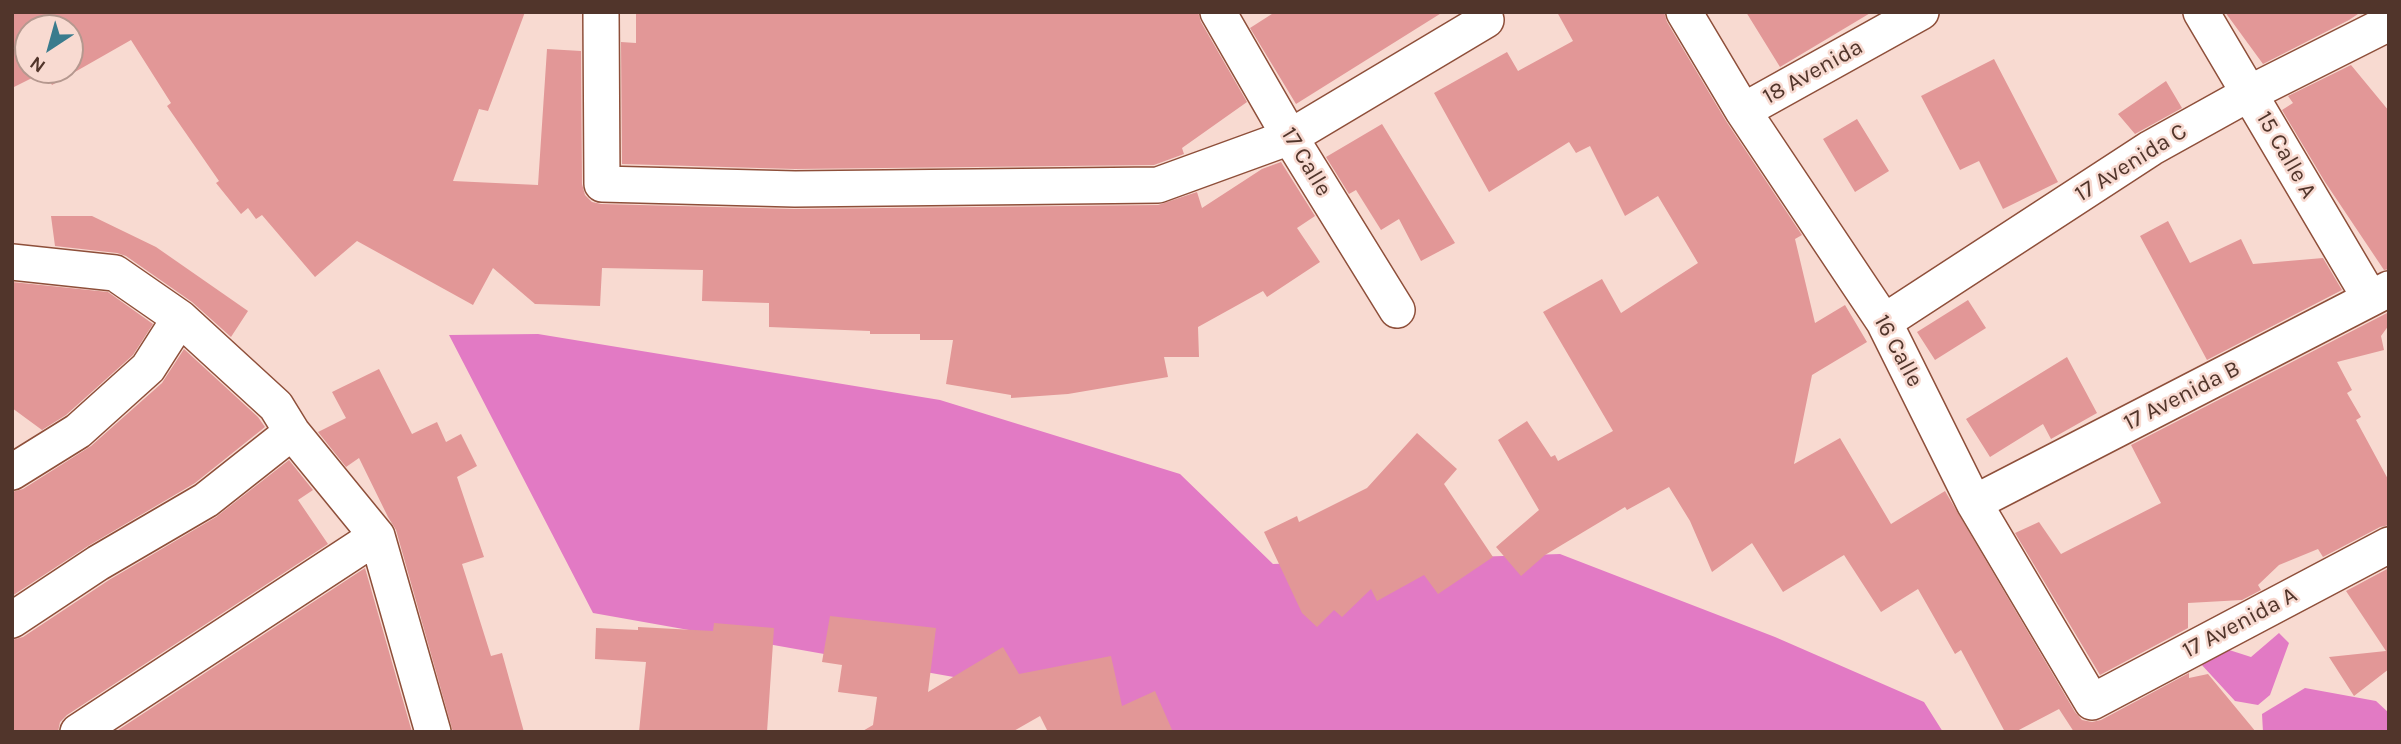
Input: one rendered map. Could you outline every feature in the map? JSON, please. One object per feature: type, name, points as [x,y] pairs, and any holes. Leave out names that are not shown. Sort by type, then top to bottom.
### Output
[{"type":"street","points":[[601,12],[601,184],[795,189],[1158,185],[1290,137],[1486,20]]},
{"type":"street","name":"17 Calle","points":[[1218,12],[1290,137],[1397,310]]},
{"type":"street","name":"16 Calle","points":[[1684,12],[1743,111],[1884,321],[1975,503],[2092,702]]},
{"type":"street","name":"18 Avenida","points":[[1743,111],[1920,12]]},
{"type":"street","name":"15 Calle A","points":[[2201,12],[2379,294]]},
{"type":"street","name":"17 Avenida C","points":[[1884,321],[2151,148],[2250,93],[2389,23]]},
{"type":"street","points":[[12,262],[115,273],[180,318],[276,406],[292,432],[377,536],[433,732]]},
{"type":"street","name":"17 Avenida B","points":[[1975,503],[2379,294]]},
{"type":"street","points":[[12,472],[78,431],[148,368],[180,318]]},
{"type":"street","points":[[12,620],[98,563],[206,500],[292,432]]},
{"type":"street","points":[[78,732],[377,536]]},
{"type":"street","name":"17 Avenida A","points":[[2092,702],[2389,545]]},
{"type":"shaded area","points":[[538,334],[940,400],[1180,474],[1273,564],[1560,554],[1775,637],[1924,702],[1943,732],[1158,732],[965,679],[593,613],[449,335]]},
{"type":"shaded area","points":[[2279,633],[2289,643],[2270,695],[2258,705],[2235,701],[2200,663],[2223,648],[2251,657]]},
{"type":"shaded area","points":[[2305,688],[2376,701],[2389,713],[2389,732],[2263,732],[2262,714]]},
{"type":"building","points":[[12,12],[525,12],[488,111],[479,109],[453,181],[538,185],[547,49],[581,51],[582,184],[585,195],[592,202],[794,209],[1158,205],[1197,192],[1202,208],[1262,169],[1281,162],[1315,216],[1297,228],[1320,262],[1267,297],[1263,291],[1198,327],[1199,357],[1164,357],[1168,377],[1068,394],[1011,398],[1011,395],[946,384],[953,340],[920,340],[920,334],[870,334],[870,331],[769,327],[769,303],[702,301],[703,270],[602,268],[600,306],[535,304],[493,268],[473,305],[357,241],[315,277],[262,215],[256,219],[248,208],[241,214],[216,183],[219,181],[167,106],[171,103],[131,40],[84,67],[84,14],[14,14],[14,84],[20,84],[12,88]]},
{"type":"building","points":[[636,12],[1198,12],[1201,22],[1247,102],[1182,148],[1184,154],[1154,165],[795,169],[622,164],[621,42],[636,43]]},
{"type":"building","points":[[1275,12],[1443,12],[1296,104],[1250,28]]},
{"type":"building","points":[[1557,12],[1664,12],[1667,22],[1726,121],[1802,235],[1795,239],[1815,323],[1845,305],[1867,342],[1812,375],[1794,464],[1840,438],[1891,524],[1945,491],[2082,720],[2101,720],[2189,673],[2189,678],[2208,674],[2256,732],[2074,732],[2059,709],[2015,732],[2005,732],[1961,650],[1955,654],[1918,589],[1881,612],[1844,555],[1783,592],[1752,543],[1712,572],[1690,521],[1669,487],[1627,510],[1625,507],[1545,555],[1521,576],[1496,547],[1539,510],[1498,440],[1527,421],[1551,457],[1555,455],[1558,461],[1613,431],[1543,312],[1602,279],[1621,313],[1698,263],[1658,196],[1625,216],[1590,146],[1576,153],[1569,142],[1489,192],[1434,93],[1507,52],[1518,71],[1573,41]]},
{"type":"building","points":[[1746,12],[1872,12],[1780,67]]},
{"type":"building","points":[[2225,12],[2361,12],[2263,64]]},
{"type":"building","points":[[1994,59],[2058,182],[2003,209],[1979,161],[1960,170],[1921,96]]},
{"type":"building","points":[[2351,65],[2389,111],[2389,269],[2384,270],[2325,182],[2282,110],[2293,103],[2288,96]]},
{"type":"building","points":[[2166,81],[2182,108],[2135,134],[2118,114]]},
{"type":"building","points":[[1857,119],[1889,171],[1855,192],[1823,139]]},
{"type":"building","points":[[1382,124],[1455,243],[1421,261],[1399,219],[1381,230],[1356,190],[1349,194],[1326,157]]},
{"type":"building","points":[[51,216],[92,216],[156,247],[248,311],[231,337],[192,302],[126,256],[55,246]]},
{"type":"building","points":[[2168,221],[2190,263],[2241,239],[2253,264],[2323,258],[2342,290],[2207,360],[2140,236]]},
{"type":"building","points":[[12,282],[108,292],[153,324],[133,355],[66,415],[42,430],[12,408]]},
{"type":"building","points":[[1968,300],[1986,328],[1935,360],[1917,332]]},
{"type":"building","points":[[2389,312],[2389,325],[2381,336],[2384,350],[2337,362],[2352,390],[2347,393],[2361,417],[2356,420],[2389,481],[2389,525],[2380,527],[2323,557],[2318,549],[2279,565],[2258,585],[2261,590],[2242,600],[2188,603],[2188,628],[2100,675],[2015,533],[2039,522],[2061,554],[2161,503],[2131,445]]},
{"type":"building","points":[[184,349],[258,417],[265,427],[195,483],[88,546],[12,596],[12,492],[23,489],[91,446],[162,383]]},
{"type":"building","points":[[2067,357],[2097,413],[2051,439],[2043,424],[1990,457],[1966,419]]},
{"type":"building","points":[[379,369],[412,434],[437,422],[446,442],[461,434],[477,466],[457,477],[484,557],[462,564],[491,656],[502,653],[524,732],[453,732],[396,530],[359,458],[346,467],[318,432],[346,418],[332,392]]},
{"type":"building","points":[[1417,433],[1457,469],[1444,484],[1493,557],[1438,594],[1424,575],[1377,601],[1371,589],[1342,617],[1334,610],[1317,627],[1302,613],[1264,532],[1297,516],[1299,522],[1367,488]]},
{"type":"building","points":[[289,460],[313,490],[298,500],[328,544],[67,715],[60,722],[58,732],[12,732],[12,640],[23,637],[109,580],[216,517]]},
{"type":"building","points":[[365,568],[412,732],[115,732]]},
{"type":"building","points":[[2389,568],[2389,669],[2354,696],[2329,657],[2386,651],[2346,591]]},
{"type":"building","points":[[830,616],[936,628],[928,692],[1003,647],[1019,674],[1111,656],[1122,706],[1155,691],[1173,732],[1048,732],[1040,716],[1012,732],[861,732],[873,725],[877,697],[838,692],[842,665],[822,662]]},
{"type":"building","points":[[714,623],[774,628],[767,732],[639,732],[646,662],[595,659],[596,628],[713,631]]}]
